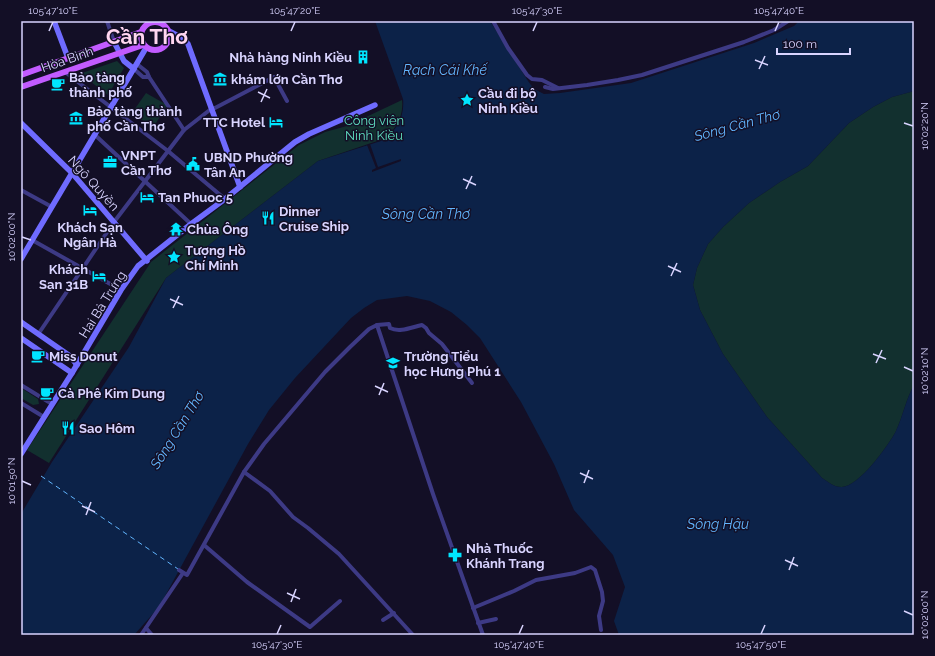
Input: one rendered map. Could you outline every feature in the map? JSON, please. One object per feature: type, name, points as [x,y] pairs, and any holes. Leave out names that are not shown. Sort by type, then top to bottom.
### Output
[{"type":"main road","points":[[150,23],[164,23],[169,31],[167,42],[164,46],[156,50],[145,46],[141,41],[141,32],[146,25],[150,23]]},
{"type":"main road","name":"Hòa Bình","points":[[21,76],[141,32]]},
{"type":"main road","name":"Hòa Bình","points":[[21,87],[120,53],[145,46]]},
{"type":"street","points":[[54,21],[68,58]]},
{"type":"street","points":[[107,21],[114,42],[124,61],[143,77],[149,77]]},
{"type":"street","points":[[493,21],[508,48],[527,75],[532,80],[542,80],[558,88]]},
{"type":"street","points":[[545,87],[552,89],[618,80],[642,75],[744,42],[774,30],[788,21]]},
{"type":"street","points":[[169,31],[184,39],[188,44],[240,187]]},
{"type":"street","points":[[21,259],[134,70],[145,46]]},
{"type":"street","points":[[137,64],[147,72],[184,130]]},
{"type":"street","points":[[65,72],[168,151],[225,199]]},
{"type":"street","points":[[39,333],[114,222],[184,130],[211,109],[274,77],[287,101]]},
{"type":"street","name":"Hai Bà Trưng","points":[[22,451],[72,374],[121,290],[138,266],[147,261],[191,224],[225,199],[295,142],[375,105]]},
{"type":"street","name":"Ngô Quyền","points":[[21,123],[72,174],[147,261]]},
{"type":"street","points":[[95,135],[191,224]]},
{"type":"street","points":[[21,190],[52,207]]},
{"type":"street","points":[[32,240],[121,290]]},
{"type":"street","points":[[21,322],[39,333],[70,356],[77,365]]},
{"type":"street","points":[[179,570],[187,576],[244,472],[264,444],[325,372],[369,329],[377,325],[389,324],[390,328],[395,330],[422,325],[425,326],[429,333],[442,344],[472,383]]},
{"type":"street","points":[[377,325],[430,487],[483,635]]},
{"type":"street","points":[[21,338],[72,374]]},
{"type":"street","points":[[21,385],[52,404]]},
{"type":"street","points":[[21,403],[44,417]]},
{"type":"street","points":[[244,472],[270,491],[293,517],[339,554],[413,635]]},
{"type":"street","points":[[204,545],[247,582],[310,627],[340,601]]},
{"type":"street","points":[[473,608],[536,580],[575,573],[591,567],[595,570],[602,592],[603,601],[599,616],[601,630]]},
{"type":"street","points":[[141,635],[184,573]]},
{"type":"street","points":[[383,620],[394,613]]},
{"type":"street","points":[[478,623],[496,619]]},
{"type":"street","points":[[146,628],[152,635]]},
{"type":"green space","points":[[117,61],[124,68],[108,95],[82,75],[82,73]]},
{"type":"green space","points":[[914,91],[914,385],[896,431],[887,446],[872,465],[856,481],[848,485],[838,487],[822,478],[767,417],[723,354],[700,310],[693,285],[697,268],[708,244],[723,227],[749,203],[780,182],[808,166],[849,123],[873,107],[892,97]]},
{"type":"green space","points":[[146,93],[167,105],[153,128],[132,113]]},
{"type":"green space","name":"Công viên Ninh Kiều","points":[[402,100],[402,112],[400,118],[394,128],[385,137],[318,161],[166,278],[49,463],[27,450],[151,262],[299,145],[325,132],[347,126]]},
{"type":"green space","points":[[21,388],[38,399],[39,404],[33,405],[21,398]]},
{"type":"water","points":[[375,21],[490,21],[528,81],[534,89],[544,94],[631,83],[754,43],[794,26],[799,21],[914,21],[914,91],[892,97],[873,107],[849,123],[808,166],[780,182],[749,203],[723,227],[708,244],[697,268],[693,285],[700,310],[723,354],[767,417],[822,478],[833,485],[841,487],[856,481],[872,465],[887,446],[896,431],[914,385],[914,635],[619,635],[614,621],[625,587],[613,555],[574,510],[554,464],[521,402],[480,338],[467,325],[451,312],[430,301],[407,296],[377,300],[351,318],[295,378],[269,410],[248,444],[159,607],[134,635],[21,635],[21,514],[52,462],[129,347],[166,278],[318,161],[381,141],[395,129],[403,112],[403,99]]},
{"type":"pier","points":[[370,144],[378,167],[401,159],[401,161],[372,172],[372,170],[376,168],[367,145]]},
{"type":"ferry route","points":[[41,476],[178,569]]},
{"type":"place","name":"Nhà hàng Ninh Kiều","points":[[363,57]]},
{"type":"place","name":"khám lớn Cần Thơ","points":[[220,79]]},
{"type":"place","name":"Bảo tàng thành phố","points":[[58,84]]},
{"type":"place","name":"Cầu đi bộ Ninh Kiều","points":[[467,100]]},
{"type":"place","name":"Bảo tàng thành phố Cần Thơ","points":[[76,118]]},
{"type":"place","name":"TTC Hotel","points":[[276,122]]},
{"type":"place","name":"VNPT Cần Thơ","points":[[110,162]]},
{"type":"place","name":"UBND Phường Tân An","points":[[193,164]]},
{"type":"place","name":"Tan Phuoc 5","points":[[147,197]]},
{"type":"place","name":"Khách Sạn Ngân Hà","points":[[90,210]]},
{"type":"place","name":"Dinner Cruise Ship","points":[[268,218]]},
{"type":"place","name":"Chùa Ông","points":[[176,229]]},
{"type":"place","name":"Tượng Hồ Chí Minh","points":[[174,257]]},
{"type":"place","name":"Khách Sạn 31B","points":[[99,276]]},
{"type":"place","name":"Miss Donut","points":[[38,356]]},
{"type":"place","name":"Trường Tiểu học Hưng Phú 1","points":[[393,363]]},
{"type":"place","name":"Cà Phê Kim Dung","points":[[47,393]]},
{"type":"place","name":"Sao Hôm","points":[[68,428]]},
{"type":"place","name":"Nhà Thuốc Khánh Trang","points":[[455,555]]},
{"type":"district","name":"Cần Thơ","points":[[147,37]]},
{"type":"water label","name":"Rạch Cái Khế","points":[[445,70]]},
{"type":"water label","name":"Sông Cần Thơ","points":[[737,125]]},
{"type":"water label","name":"Sông Cần Thơ","points":[[426,214]]},
{"type":"water label","name":"Sông Cần Thơ","points":[[177,430]]},
{"type":"water label","name":"Sông Hậu","points":[[718,524]]}]
